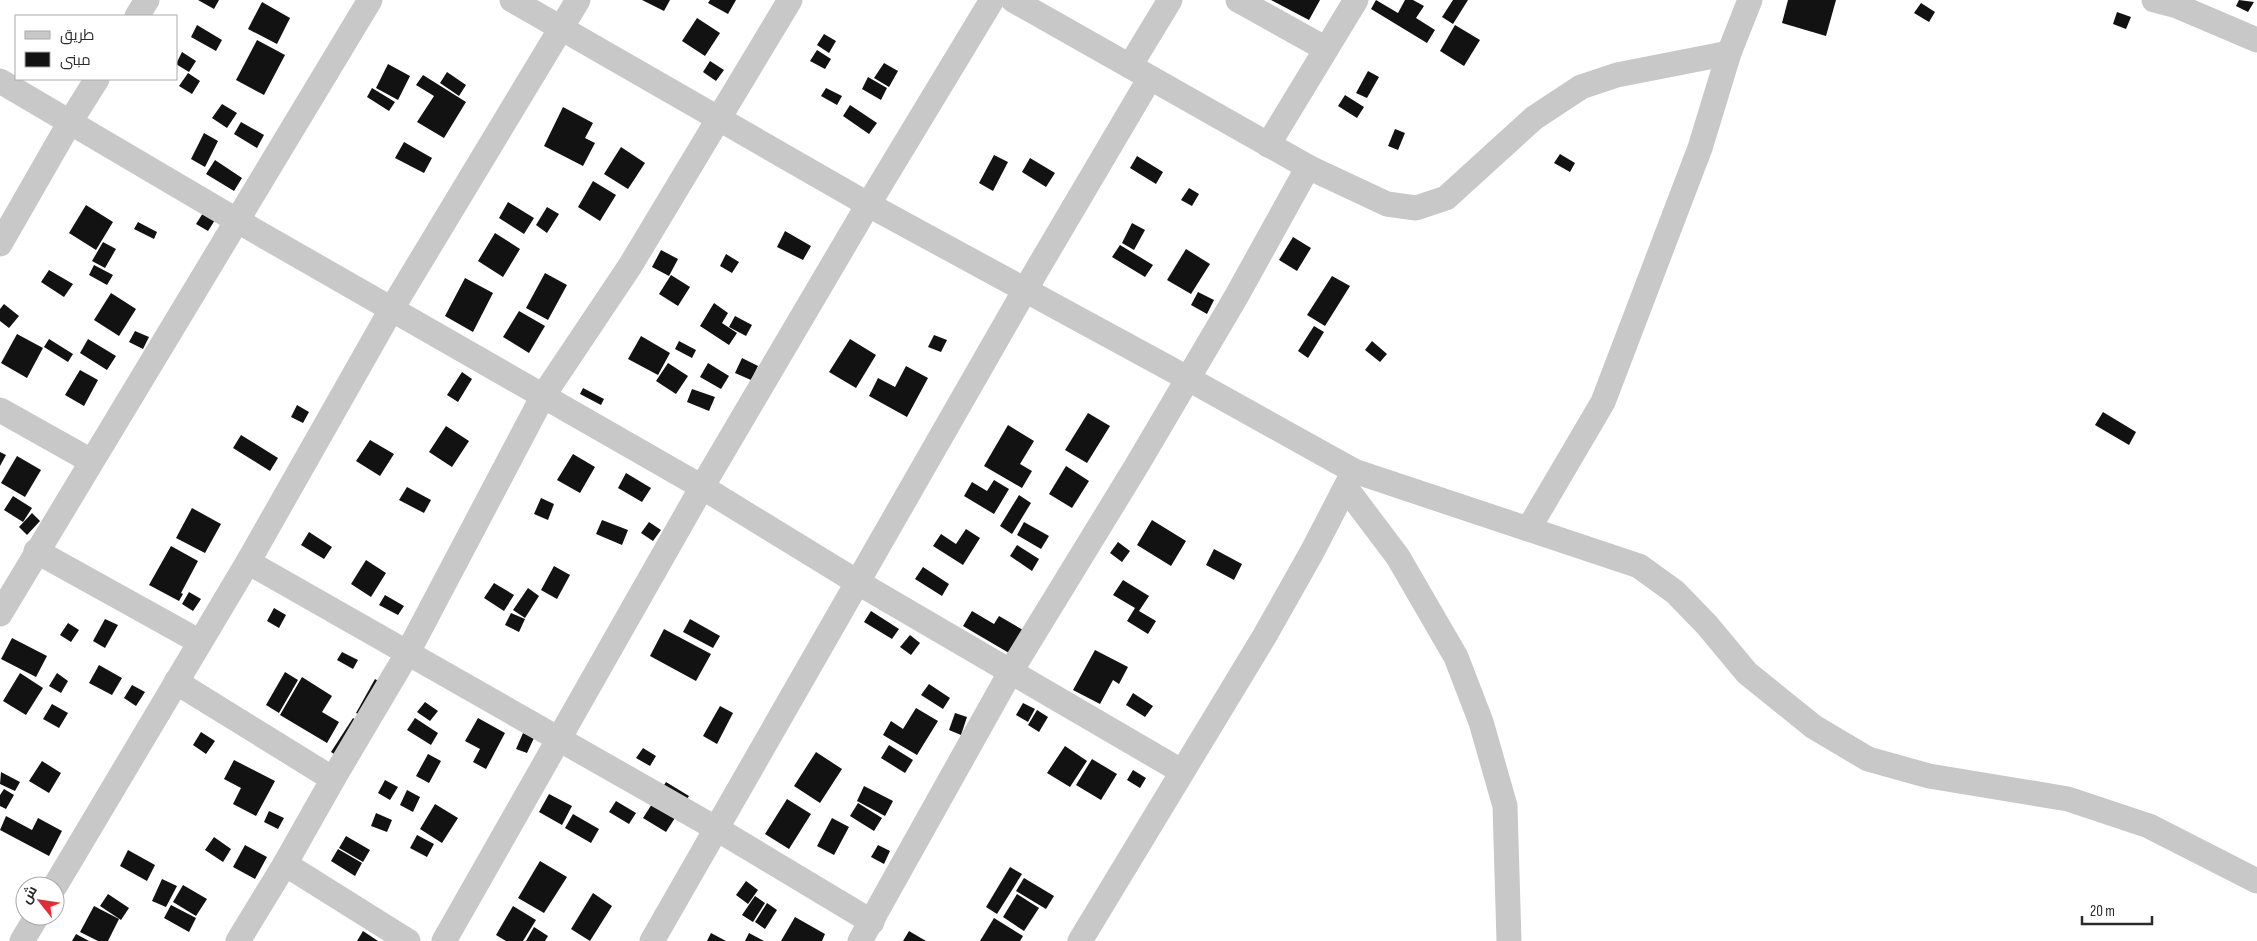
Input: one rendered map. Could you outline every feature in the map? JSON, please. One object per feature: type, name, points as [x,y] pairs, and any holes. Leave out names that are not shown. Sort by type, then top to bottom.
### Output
[{"type":"street","points":[[138,15],[148,0]]},
{"type":"street","points":[[0,614],[36,551],[370,0]]},
{"type":"street","points":[[512,0],[868,205],[1187,378],[1350,479],[1529,528],[1639,566],[1675,592],[1754,678],[1814,728],[1868,759],[1929,776],[2068,799],[2149,826],[2257,881]]},
{"type":"street","points":[[61,876],[248,562],[391,310],[578,0]]},
{"type":"street","points":[[238,941],[407,654],[544,396],[630,266],[790,0]]},
{"type":"street","points":[[444,941],[702,487],[868,205],[992,0]]},
{"type":"street","points":[[1013,0],[1308,168],[1387,204],[1416,208],[1446,198],[1534,118],[1581,88],[1617,75],[1729,53]]},
{"type":"street","points":[[652,941],[1025,290],[1140,72],[1170,0]]},
{"type":"street","points":[[1238,0],[1326,49]]},
{"type":"street","points":[[1268,145],[1356,0]]},
{"type":"street","points":[[1529,528],[1604,402],[1700,148],[1729,53],[1750,0]]},
{"type":"street","points":[[2154,0],[2177,6],[2257,40]]},
{"type":"street","points":[[0,244],[70,122],[97,80]]},
{"type":"street","points":[[0,81],[391,310],[702,487],[857,582],[1181,771]]},
{"type":"street","points":[[248,562],[717,829],[866,932],[1012,671],[1137,465],[1308,168]]},
{"type":"street","points":[[0,410],[91,461]]},
{"type":"street","points":[[1080,941],[1181,771],[1264,637],[1312,552],[1350,479]]},
{"type":"street","points":[[1350,479],[1456,657],[1481,722],[1504,806],[1509,941]]},
{"type":"street","points":[[36,551],[200,642]]},
{"type":"street","points":[[176,682],[333,779]]},
{"type":"street","points":[[285,864],[408,941]]},
{"type":"street","points":[[22,941],[31,926]]},
{"type":"building","points":[[198,0],[219,0],[214,9]]},
{"type":"building","points":[[642,0],[670,0],[664,11]]},
{"type":"building","points":[[710,0],[736,0],[728,14],[708,3]]},
{"type":"building","points":[[1271,0],[1320,0],[1309,20]]},
{"type":"building","points":[[1376,0],[1398,13],[1405,0],[1413,0],[1424,6],[1416,18],[1435,30],[1427,43],[1371,9]]},
{"type":"building","points":[[1453,0],[1468,0],[1453,24],[1442,17]]},
{"type":"building","points":[[1788,0],[1836,0],[1826,36],[1782,23]]},
{"type":"building","points":[[2239,0],[2254,2],[2248,12],[2236,6]]},
{"type":"building","points":[[262,2],[290,18],[277,44],[248,29]]},
{"type":"building","points":[[1921,3],[1935,12],[1929,22],[1914,13]]},
{"type":"building","points":[[2117,12],[2131,17],[2126,29],[2113,24]]},
{"type":"building","points":[[697,18],[720,33],[705,56],[682,41]]},
{"type":"building","points":[[197,25],[222,40],[216,51],[191,37]]},
{"type":"building","points":[[1455,25],[1480,40],[1464,66],[1440,51]]},
{"type":"building","points":[[824,34],[836,41],[829,53],[817,45]]},
{"type":"building","points":[[257,40],[285,55],[264,95],[236,80]]},
{"type":"building","points":[[817,50],[831,59],[825,69],[810,61]]},
{"type":"building","points":[[182,52],[196,61],[189,72],[178,65],[178,60]]},
{"type":"building","points":[[710,61],[724,70],[716,81],[703,72]]},
{"type":"building","points":[[884,63],[898,71],[889,87],[874,78]]},
{"type":"building","points":[[388,64],[410,76],[398,100],[376,88]]},
{"type":"building","points":[[1368,71],[1379,77],[1367,98],[1356,93]]},
{"type":"building","points":[[447,72],[466,85],[459,96],[440,83]]},
{"type":"building","points":[[188,73],[200,81],[192,94],[179,86]]},
{"type":"building","points":[[423,75],[466,102],[444,138],[417,122],[434,96],[416,85]]},
{"type":"building","points":[[868,77],[887,88],[881,100],[862,89]]},
{"type":"building","points":[[372,88],[395,102],[389,111],[367,97]]},
{"type":"building","points":[[826,88],[842,96],[837,105],[821,96]]},
{"type":"building","points":[[1345,95],[1364,107],[1357,118],[1338,106]]},
{"type":"building","points":[[222,104],[237,113],[227,128],[212,118]]},
{"type":"building","points":[[850,105],[877,123],[869,134],[843,116]]},
{"type":"building","points":[[563,107],[593,123],[585,138],[595,143],[583,166],[544,146]]},
{"type":"building","points":[[241,122],[264,135],[257,148],[234,134]]},
{"type":"building","points":[[1395,129],[1405,133],[1398,150],[1388,146]]},
{"type":"building","points":[[204,133],[218,141],[205,167],[191,159]]},
{"type":"building","points":[[404,142],[432,158],[424,173],[395,158]]},
{"type":"building","points":[[621,147],[645,163],[628,189],[604,174]]},
{"type":"building","points":[[1560,154],[1575,163],[1570,172],[1554,163]]},
{"type":"building","points":[[994,155],[1008,162],[993,191],[979,183]]},
{"type":"building","points":[[1137,156],[1163,172],[1156,184],[1130,168]]},
{"type":"building","points":[[1030,158],[1055,173],[1046,187],[1022,172]]},
{"type":"building","points":[[215,160],[242,178],[234,191],[206,174]]},
{"type":"building","points":[[593,181],[616,195],[600,221],[578,207]]},
{"type":"building","points":[[1189,188],[1199,194],[1192,206],[1181,200]]},
{"type":"building","points":[[508,202],[534,218],[524,234],[499,218]]},
{"type":"building","points":[[86,205],[113,222],[96,250],[69,233]]},
{"type":"building","points":[[547,207],[559,214],[547,233],[536,225]]},
{"type":"building","points":[[203,213],[215,220],[208,231],[196,224]]},
{"type":"building","points":[[138,222],[157,232],[154,239],[134,229]]},
{"type":"building","points":[[1132,223],[1145,230],[1134,250],[1122,243]]},
{"type":"building","points":[[785,231],[811,246],[803,260],[777,247]]},
{"type":"building","points":[[495,233],[520,249],[503,277],[478,261]]},
{"type":"building","points":[[1293,237],[1311,248],[1297,271],[1279,260]]},
{"type":"building","points":[[103,242],[116,249],[105,268],[92,261]]},
{"type":"building","points":[[1120,245],[1153,265],[1145,277],[1112,257]]},
{"type":"building","points":[[1186,249],[1210,264],[1191,294],[1167,280]]},
{"type":"building","points":[[661,250],[678,259],[669,276],[652,267]]},
{"type":"building","points":[[726,254],[739,262],[732,273],[720,266]]},
{"type":"building","points":[[94,265],[113,275],[107,285],[89,275]]},
{"type":"building","points":[[49,270],[73,284],[64,297],[41,282]]},
{"type":"building","points":[[545,273],[567,285],[548,320],[526,308]]},
{"type":"building","points":[[671,275],[690,287],[678,306],[659,294]]},
{"type":"building","points":[[1332,276],[1350,286],[1325,326],[1307,315]]},
{"type":"building","points":[[465,278],[493,293],[473,332],[445,316]]},
{"type":"building","points":[[1198,292],[1214,300],[1207,314],[1191,305]]},
{"type":"building","points":[[111,293],[136,309],[119,336],[94,320]]},
{"type":"building","points":[[714,303],[728,313],[722,323],[737,333],[729,345],[700,326]]},
{"type":"building","points":[[4,304],[19,316],[9,328],[0,321],[0,309]]},
{"type":"building","points":[[519,311],[545,326],[529,353],[503,337]]},
{"type":"building","points":[[735,316],[752,325],[746,336],[729,327]]},
{"type":"building","points":[[1314,326],[1324,332],[1308,358],[1298,351]]},
{"type":"building","points":[[135,331],[149,337],[143,349],[129,342]]},
{"type":"building","points":[[17,334],[43,348],[27,378],[1,363]]},
{"type":"building","points":[[934,335],[947,340],[941,352],[928,347]]},
{"type":"building","points":[[641,336],[670,353],[658,375],[628,359]]},
{"type":"building","points":[[49,339],[73,354],[68,362],[44,347]]},
{"type":"building","points":[[88,339],[116,356],[107,370],[80,353]]},
{"type":"building","points":[[850,339],[876,355],[856,388],[829,372]]},
{"type":"building","points":[[679,341],[696,350],[692,358],[675,349]]},
{"type":"building","points":[[1372,341],[1387,354],[1380,362],[1365,350]]},
{"type":"building","points":[[742,358],[758,366],[751,380],[735,373]]},
{"type":"building","points":[[668,363],[688,376],[676,394],[656,381]]},
{"type":"building","points":[[708,363],[729,376],[721,389],[700,377]]},
{"type":"building","points":[[906,366],[928,378],[907,417],[869,396],[878,378],[895,387]]},
{"type":"building","points":[[80,370],[98,380],[84,406],[65,395]]},
{"type":"building","points":[[462,372],[472,379],[458,402],[447,395]]},
{"type":"building","points":[[583,388],[604,399],[601,405],[580,394]]},
{"type":"building","points":[[692,389],[715,397],[709,411],[687,402]]},
{"type":"building","points":[[297,405],[309,412],[303,423],[291,417]]},
{"type":"building","points":[[2103,412],[2136,432],[2129,445],[2095,425]]},
{"type":"building","points":[[1088,413],[1110,426],[1087,463],[1065,450]]},
{"type":"building","points":[[1008,425],[1034,441],[1020,464],[1032,471],[1022,488],[984,466]]},
{"type":"building","points":[[446,426],[469,441],[452,467],[429,452]]},
{"type":"building","points":[[241,435],[278,458],[270,471],[233,448]]},
{"type":"building","points":[[370,440],[394,454],[380,476],[356,461]]},
{"type":"building","points":[[0,452],[6,455],[0,466]]},
{"type":"building","points":[[573,454],[595,467],[580,493],[557,480]]},
{"type":"building","points":[[17,456],[41,470],[25,497],[1,483]]},
{"type":"building","points":[[1066,466],[1089,481],[1072,508],[1049,494]]},
{"type":"building","points":[[626,473],[651,488],[642,502],[618,488]]},
{"type":"building","points":[[994,480],[1009,489],[994,514],[964,496],[972,482],[987,491]]},
{"type":"building","points":[[407,487],[431,500],[424,513],[399,500]]},
{"type":"building","points":[[1019,495],[1031,503],[1012,534],[1000,526]]},
{"type":"building","points":[[13,496],[32,508],[23,522],[4,510]]},
{"type":"building","points":[[541,498],[554,504],[548,520],[534,514]]},
{"type":"building","points":[[192,508],[221,524],[205,553],[176,538]]},
{"type":"building","points":[[32,513],[40,521],[27,535],[19,527]]},
{"type":"building","points":[[602,520],[628,530],[622,545],[596,534]]},
{"type":"building","points":[[1152,520],[1186,541],[1171,566],[1137,545]]},
{"type":"building","points":[[649,522],[661,530],[653,541],[641,533]]},
{"type":"building","points":[[1024,522],[1049,536],[1041,549],[1017,535]]},
{"type":"building","points":[[966,529],[980,538],[963,565],[933,546],[941,534],[956,544]]},
{"type":"building","points":[[309,532],[332,547],[324,559],[301,545]]},
{"type":"building","points":[[1118,542],[1130,551],[1122,562],[1110,553]]},
{"type":"building","points":[[1017,545],[1039,559],[1032,571],[1010,556]]},
{"type":"building","points":[[171,546],[198,561],[181,593],[183,594],[179,601],[149,585]]},
{"type":"building","points":[[1214,549],[1242,564],[1234,580],[1206,565]]},
{"type":"building","points":[[366,560],[386,573],[371,597],[351,584]]},
{"type":"building","points":[[554,566],[570,575],[557,599],[541,590]]},
{"type":"building","points":[[923,567],[949,584],[942,596],[915,579]]},
{"type":"building","points":[[1123,580],[1149,596],[1139,611],[1156,621],[1148,634],[1127,621],[1135,608],[1113,595]]},
{"type":"building","points":[[494,583],[514,595],[504,611],[484,598]]},
{"type":"building","points":[[528,588],[539,596],[525,618],[513,610]]},
{"type":"building","points":[[189,592],[201,599],[193,611],[182,604]]},
{"type":"building","points":[[385,595],[404,606],[398,615],[379,605]]},
{"type":"building","points":[[274,608],[286,615],[279,628],[267,621]]},
{"type":"building","points":[[871,611],[899,629],[892,639],[864,622]]},
{"type":"building","points":[[972,611],[994,624],[999,616],[1023,630],[1009,653],[963,626]]},
{"type":"building","points":[[511,613],[525,619],[519,632],[505,625]]},
{"type":"building","points":[[105,619],[118,625],[105,648],[93,641]]},
{"type":"building","points":[[690,619],[720,636],[713,648],[683,632]]},
{"type":"building","points":[[68,623],[79,630],[71,642],[60,635]]},
{"type":"building","points":[[664,629],[711,654],[696,681],[650,656]]},
{"type":"building","points":[[910,635],[920,643],[911,655],[900,647]]},
{"type":"building","points":[[12,638],[47,656],[36,677],[1,659]]},
{"type":"building","points":[[1095,650],[1128,667],[1119,684],[1113,680],[1100,704],[1073,690]]},
{"type":"building","points":[[342,652],[358,660],[353,669],[337,660]]},
{"type":"building","points":[[99,665],[122,678],[112,695],[89,683]]},
{"type":"building","points":[[285,672],[298,680],[279,713],[266,705]]},
{"type":"building","points":[[20,673],[43,688],[26,715],[3,701]]},
{"type":"building","points":[[57,673],[68,681],[61,693],[49,686]]},
{"type":"building","points":[[302,677],[332,696],[322,712],[339,722],[327,743],[280,715]]},
{"type":"building","points":[[375,679],[385,685],[366,718],[356,713]]},
{"type":"building","points":[[929,684],[950,698],[943,709],[921,695]]},
{"type":"building","points":[[132,685],[145,692],[136,706],[124,698]]},
{"type":"building","points":[[1133,693],[1153,706],[1145,717],[1126,705]]},
{"type":"building","points":[[425,702],[438,711],[430,721],[417,712]]},
{"type":"building","points":[[1023,703],[1035,709],[1028,722],[1016,715]]},
{"type":"building","points":[[52,704],[68,713],[59,728],[43,719]]},
{"type":"building","points":[[720,706],[733,713],[717,744],[703,736]]},
{"type":"building","points":[[916,708],[938,721],[917,755],[883,735],[891,721],[903,729]]},
{"type":"building","points":[[1037,710],[1048,717],[1039,732],[1028,725]]},
{"type":"building","points":[[955,713],[967,717],[961,735],[949,730]]},
{"type":"building","points":[[353,718],[364,725],[342,759],[331,752]]},
{"type":"building","points":[[415,718],[438,733],[431,745],[407,730]]},
{"type":"building","points":[[478,718],[505,733],[486,769],[473,762],[480,749],[465,741]]},
{"type":"building","points":[[201,732],[215,741],[206,754],[193,745]]},
{"type":"building","points":[[523,733],[534,738],[527,753],[516,749]]},
{"type":"building","points":[[889,745],[913,760],[905,773],[881,758]]},
{"type":"building","points":[[1065,746],[1087,761],[1070,787],[1047,773]]},
{"type":"building","points":[[643,748],[656,756],[650,766],[636,758]]},
{"type":"building","points":[[816,752],[842,769],[820,803],[794,786]]},
{"type":"building","points":[[428,754],[441,761],[429,783],[416,776]]},
{"type":"building","points":[[1092,759],[1117,774],[1101,800],[1076,785]]},
{"type":"building","points":[[234,760],[275,781],[256,816],[233,804],[241,788],[224,779]]},
{"type":"building","points":[[42,761],[61,773],[49,793],[29,781]]},
{"type":"building","points":[[1133,770],[1146,778],[1140,788],[1127,780]]},
{"type":"building","points":[[1,772],[20,782],[15,791],[0,784]]},
{"type":"building","points":[[385,780],[398,787],[390,800],[378,793]]},
{"type":"building","points":[[666,782],[689,796],[666,832],[643,818]]},
{"type":"building","points":[[864,786],[893,801],[885,816],[857,801]]},
{"type":"building","points":[[4,789],[14,795],[6,809],[0,806],[0,795]]},
{"type":"building","points":[[407,790],[420,797],[413,812],[400,805]]},
{"type":"building","points":[[549,794],[572,806],[562,825],[539,812]]},
{"type":"building","points":[[787,799],[811,814],[789,849],[765,834]]},
{"type":"building","points":[[616,801],[636,813],[629,824],[609,812]]},
{"type":"building","points":[[858,803],[882,818],[874,831],[850,816]]},
{"type":"building","points":[[435,804],[458,818],[442,843],[420,829]]},
{"type":"building","points":[[269,811],[284,818],[278,829],[264,822]]},
{"type":"building","points":[[376,813],[392,820],[387,832],[371,826]]},
{"type":"building","points":[[573,814],[599,829],[591,843],[565,828]]},
{"type":"building","points":[[6,816],[32,830],[38,818],[62,831],[49,856],[0,830]]},
{"type":"building","points":[[832,818],[849,827],[834,855],[817,846]]},
{"type":"building","points":[[417,835],[434,844],[427,857],[410,848]]},
{"type":"building","points":[[346,836],[370,850],[363,862],[339,848]]},
{"type":"building","points":[[214,837],[231,849],[223,862],[205,850]]},
{"type":"building","points":[[245,845],[267,857],[255,879],[233,867]]},
{"type":"building","points":[[878,845],[890,851],[884,864],[871,857]]},
{"type":"building","points":[[338,849],[362,863],[355,876],[331,861]]},
{"type":"building","points":[[128,850],[155,865],[147,881],[120,866]]},
{"type":"building","points":[[540,861],[567,877],[544,913],[518,898]]},
{"type":"building","points":[[1010,867],[1022,874],[997,914],[986,907]]},
{"type":"building","points":[[1024,878],[1054,896],[1046,909],[1016,891]]},
{"type":"building","points":[[162,879],[177,886],[166,907],[152,901]]},
{"type":"building","points":[[746,881],[758,890],[748,904],[736,895]]},
{"type":"building","points":[[183,885],[207,899],[196,916],[173,902]]},
{"type":"building","points":[[593,893],[612,906],[590,941],[571,929]]},
{"type":"building","points":[[108,894],[129,908],[121,920],[100,906]]},
{"type":"building","points":[[1017,894],[1039,908],[1024,931],[1003,917]]},
{"type":"building","points":[[755,896],[765,903],[753,922],[742,915]]},
{"type":"building","points":[[767,903],[777,910],[765,929],[755,922]]},
{"type":"building","points":[[171,905],[196,918],[189,932],[164,918]]},
{"type":"building","points":[[94,906],[119,919],[108,941],[98,941],[80,932]]},
{"type":"building","points":[[513,906],[536,920],[523,941],[506,941],[496,935]]},
{"type":"building","points":[[795,917],[825,934],[822,941],[781,941]]},
{"type":"building","points":[[994,918],[1023,936],[1020,941],[980,941]]},
{"type":"building","points":[[534,927],[548,936],[545,941],[526,941]]},
{"type":"building","points":[[363,931],[378,941],[357,941]]},
{"type":"building","points":[[909,931],[926,941],[903,941]]},
{"type":"building","points":[[711,933],[726,941],[707,941]]},
{"type":"building","points":[[749,933],[764,941],[745,941]]},
{"type":"building","points":[[76,934],[89,941],[72,941]]}]
